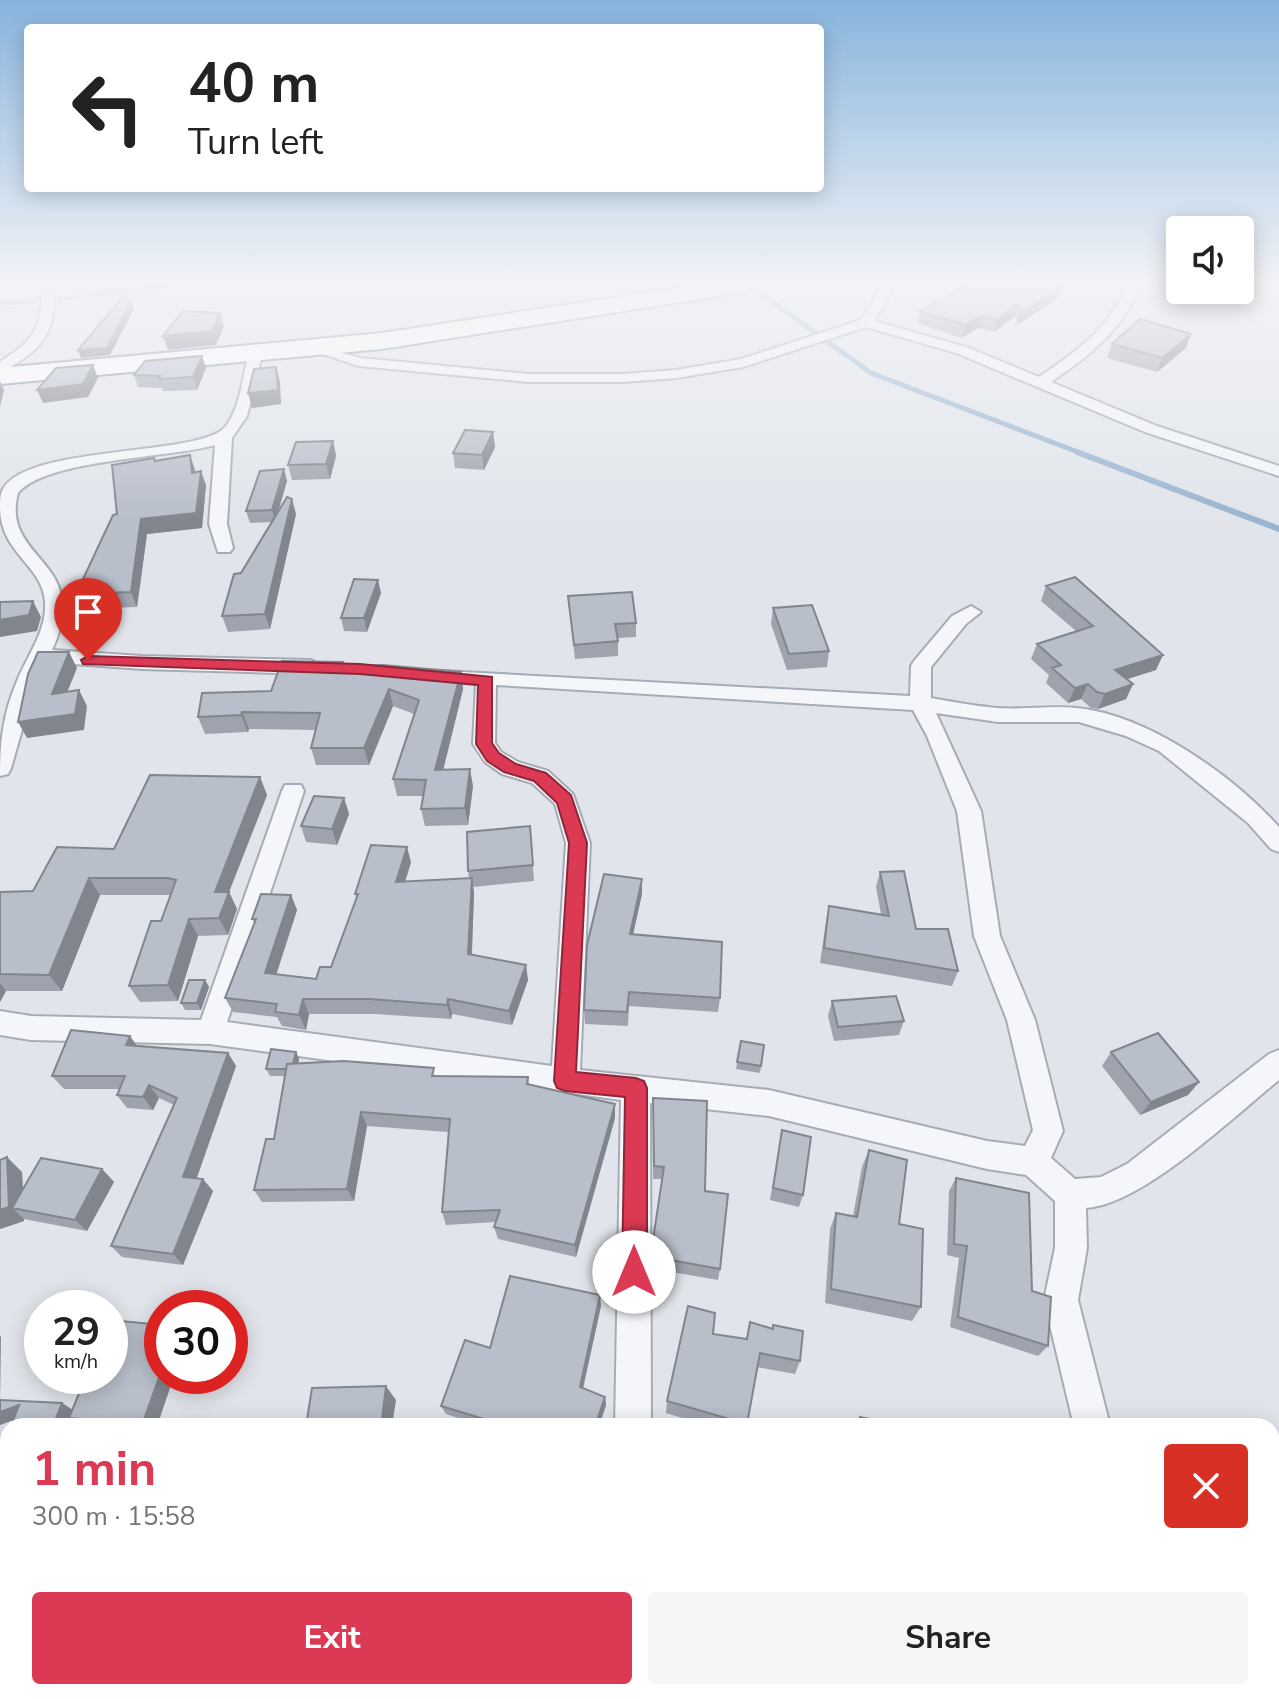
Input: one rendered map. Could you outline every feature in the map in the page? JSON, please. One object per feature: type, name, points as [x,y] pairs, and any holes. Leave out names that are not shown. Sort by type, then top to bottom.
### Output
[{"type":"highway","points":[[0,376],[150,364]]},
{"type":"street","points":[[0,768],[28,680],[42,655],[55,610],[54,589],[46,574],[20,547],[5,513],[6,497],[14,485],[26,478],[71,466],[202,444],[224,437],[232,430],[240,414],[253,364]]},
{"type":"street","points":[[383,364],[528,378],[623,378],[676,374],[735,364]]},
{"type":"street","points":[[995,364],[1151,429],[1279,471]]},
{"type":"street","points":[[1040,383],[1067,364]]},
{"type":"street","points":[[224,437],[218,524],[224,548]]},
{"type":"street","points":[[971,612],[959,620],[921,666],[920,704],[938,736],[969,811],[987,936],[1021,1020],[1028,1048],[1048,1131],[1033,1162]]},
{"type":"street","points":[[42,655],[112,663],[179,662],[332,668]]},
{"type":"street","points":[[403,673],[486,681],[656,687],[920,704],[998,715],[1079,715],[1134,731],[1167,746],[1191,762],[1223,794],[1256,817],[1279,843]]},
{"type":"street","points":[[486,681],[484,744],[493,757],[510,768],[540,777],[565,800],[578,843],[565,1081]]},
{"type":"street","points":[[210,1032],[293,791]]},
{"type":"street","points":[[0,1023],[31,1028],[210,1032],[565,1081],[769,1103],[987,1155],[1033,1162],[1070,1194],[1104,1192],[1138,1174],[1279,1063]]},
{"type":"street","points":[[633,1418],[636,1088]]},
{"type":"street","points":[[1070,1194],[1071,1248],[1061,1300],[1089,1418]]},
{"type":"building","points":[[142,364],[198,364],[193,377],[159,379],[160,376],[134,375]]},
{"type":"building","points":[[93,365],[83,384],[37,390],[56,368]]},
{"type":"building","points":[[276,367],[278,390],[248,393],[254,369]]},
{"type":"building","points":[[465,430],[493,432],[482,455],[453,453]]},
{"type":"building","points":[[333,441],[326,464],[288,465],[296,442]]},
{"type":"building","points":[[190,455],[192,473],[201,471],[196,513],[141,519],[131,592],[76,594],[113,515],[117,514],[112,465]]},
{"type":"building","points":[[284,469],[272,510],[246,511],[260,471]]},
{"type":"building","points":[[287,497],[292,499],[265,614],[222,616],[234,574],[241,573]]},
{"type":"building","points":[[1075,577],[1163,655],[1115,670],[1133,684],[1105,694],[1088,684],[1075,688],[1052,668],[1061,665],[1037,644],[1093,626],[1046,586]]},
{"type":"building","points":[[354,579],[378,580],[364,618],[341,618]]},
{"type":"building","points":[[632,592],[636,623],[615,624],[618,641],[574,645],[568,596]]},
{"type":"building","points":[[33,601],[29,615],[0,620],[0,602]]},
{"type":"building","points":[[812,605],[829,651],[789,654],[773,608]]},
{"type":"building","points":[[38,652],[69,652],[52,694],[79,690],[75,714],[18,722],[28,674]]},
{"type":"building","points":[[282,661],[343,662],[341,667],[383,665],[461,672],[435,770],[470,769],[465,808],[421,809],[426,780],[393,779],[419,700],[389,689],[364,748],[311,748],[320,713],[242,712],[241,715],[198,717],[202,693],[271,691]]},
{"type":"building","points":[[150,775],[260,777],[215,892],[229,892],[219,918],[189,919],[168,985],[129,986],[151,921],[161,921],[176,880],[89,878],[49,975],[0,974],[0,892],[33,891],[57,847],[114,849]]},
{"type":"building","points":[[314,796],[344,798],[332,829],[301,826]]},
{"type":"building","points":[[530,826],[533,865],[468,871],[467,832]]},
{"type":"building","points":[[371,845],[407,847],[396,882],[472,878],[468,954],[526,965],[509,1011],[448,999],[447,1005],[370,999],[303,999],[299,1015],[275,1012],[277,1004],[225,998],[256,919],[252,919],[261,894],[291,895],[265,973],[316,979],[320,967],[331,967],[358,894],[355,894]]},
{"type":"building","points":[[904,871],[916,929],[948,929],[958,971],[824,948],[829,906],[889,916],[880,872]]},
{"type":"building","points":[[604,874],[642,879],[630,934],[722,942],[720,998],[629,992],[627,1012],[584,1010],[587,945]]},
{"type":"building","points":[[189,980],[205,980],[197,1003],[181,1003]]},
{"type":"building","points":[[896,996],[904,1021],[838,1027],[832,1001]]},
{"type":"building","points":[[71,1030],[130,1036],[126,1045],[228,1053],[183,1177],[203,1179],[173,1254],[111,1246],[177,1098],[149,1085],[143,1097],[117,1095],[125,1076],[52,1076]]},
{"type":"building","points":[[1158,1033],[1199,1082],[1151,1102],[1111,1052]]},
{"type":"building","points":[[741,1041],[764,1045],[761,1066],[737,1062]]},
{"type":"building","points":[[271,1049],[296,1052],[293,1064],[287,1064],[286,1069],[266,1069]]},
{"type":"building","points":[[344,1061],[434,1068],[432,1076],[528,1077],[527,1084],[615,1104],[575,1245],[494,1227],[500,1210],[442,1212],[450,1119],[361,1112],[347,1189],[254,1190],[266,1139],[274,1139],[287,1064]]},
{"type":"building","points":[[653,1098],[707,1101],[705,1191],[728,1194],[720,1269],[654,1257],[654,1233],[664,1167],[654,1166]]},
{"type":"building","points":[[782,1130],[811,1137],[803,1195],[773,1188]]},
{"type":"building","points":[[869,1150],[907,1160],[899,1224],[923,1229],[921,1307],[831,1289],[836,1213],[857,1217]]},
{"type":"building","points":[[7,1157],[9,1207],[0,1210],[0,1160]]},
{"type":"building","points":[[41,1158],[102,1169],[75,1220],[12,1208]]},
{"type":"building","points":[[956,1178],[1029,1193],[1032,1291],[1051,1297],[1048,1346],[958,1317],[967,1246],[954,1244]]},
{"type":"building","points":[[510,1276],[600,1295],[580,1387],[605,1397],[598,1418],[481,1418],[441,1406],[465,1340],[490,1348]]},
{"type":"building","points":[[688,1306],[715,1313],[713,1334],[747,1339],[750,1322],[773,1329],[773,1325],[803,1331],[800,1361],[760,1353],[748,1418],[726,1418],[667,1401]]},
{"type":"building","points":[[128,1322],[144,1323],[144,1394],[153,1394],[144,1418],[69,1418],[79,1394],[128,1394]]},
{"type":"building","points":[[386,1386],[382,1418],[307,1418],[312,1388]]},
{"type":"building","points":[[0,1400],[62,1403],[56,1418],[14,1418],[19,1405],[0,1412]]},
{"type":"waterway","points":[[859,364],[871,373],[1083,454]]},
{"type":"waterway","points":[[1077,452],[1279,529]]},
{"type":"route","points":[[88,660],[360,669],[486,681],[484,744],[493,757],[510,768],[540,777],[565,800],[578,843],[565,1081],[636,1088],[634,1272]]}]
